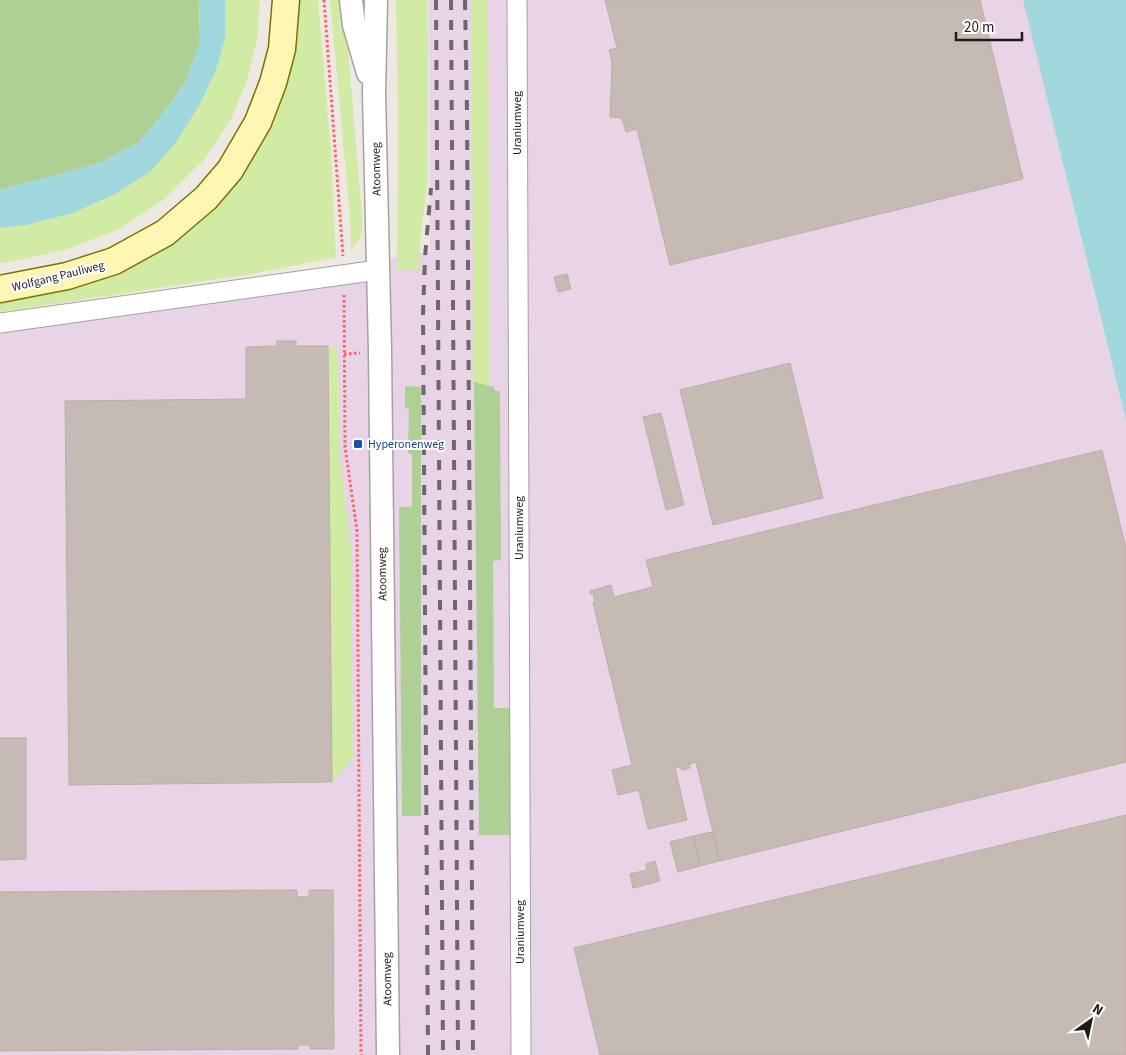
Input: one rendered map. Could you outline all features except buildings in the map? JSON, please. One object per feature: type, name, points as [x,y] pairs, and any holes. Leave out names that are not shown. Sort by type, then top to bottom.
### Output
[{"type":"main road","name":"Wolfgang Pauliweg","points":[[0,273],[38,268],[127,238],[186,196],[220,158],[243,119],[261,74],[270,0]]},
{"type":"main road","name":"Wolfgang Pauliweg","points":[[0,289],[67,276],[114,261],[165,232],[206,198],[230,170],[258,122],[273,83],[282,49],[286,0]]},
{"type":"street","name":"Atoomweg","points":[[351,0],[354,26],[374,94]]},
{"type":"street","name":"Atoomweg","points":[[376,0],[374,94],[380,351],[388,1055]]},
{"type":"street","name":"Uraniumweg","points":[[517,0],[520,1055]]},
{"type":"street","points":[[0,323],[378,270]]},
{"type":"path","name":"Atoomweg","points":[[324,0],[344,276],[345,447],[357,531],[361,1055]]},
{"type":"shaded area","points":[[429,0],[1024,0],[1126,422],[1126,1055],[0,1055],[0,323],[430,252]]},
{"type":"green space","points":[[0,0],[199,0],[200,43],[186,81],[166,110],[139,142],[101,163],[0,190]]},
{"type":"green space","points":[[225,0],[260,0],[257,39],[247,80],[232,117],[204,160],[162,201],[119,229],[68,249],[0,263],[0,228],[27,225],[73,213],[177,141],[200,104],[216,70],[225,39]]},
{"type":"green space","points":[[295,0],[318,0],[331,153],[336,257],[252,274],[0,312],[0,295],[45,288],[214,201]]},
{"type":"green space","points":[[330,0],[344,0],[362,217],[362,234],[351,250],[350,216]]},
{"type":"green space","points":[[396,0],[428,0],[428,177],[419,269],[397,270],[398,120]]},
{"type":"green space","points":[[471,0],[488,0],[490,387],[474,382]]},
{"type":"green space","points":[[328,346],[338,347],[340,459],[351,546],[353,759],[332,782]]},
{"type":"green space","points":[[474,382],[494,387],[495,391],[500,391],[501,560],[493,561],[494,708],[510,708],[510,835],[479,835]]},
{"type":"green space","points":[[405,386],[421,387],[421,816],[402,816],[399,507],[412,507],[412,454],[408,453],[409,409],[405,408]]},
{"type":"water","points":[[199,0],[225,0],[225,39],[216,70],[200,104],[177,141],[151,171],[117,193],[73,213],[27,225],[0,228],[0,190],[101,163],[139,142],[166,110],[186,81],[200,43]]},
{"type":"water","points":[[1023,0],[1126,0],[1126,421]]},
{"type":"railway","points":[[436,0],[443,1055]]},
{"type":"railway","points":[[451,0],[458,1055]]},
{"type":"railway","points":[[465,0],[473,1055]]},
{"type":"railway","points":[[428,1055],[423,315],[425,257],[431,188]]},
{"type":"place","name":"Hyperonenweg","points":[[358,444]]}]
